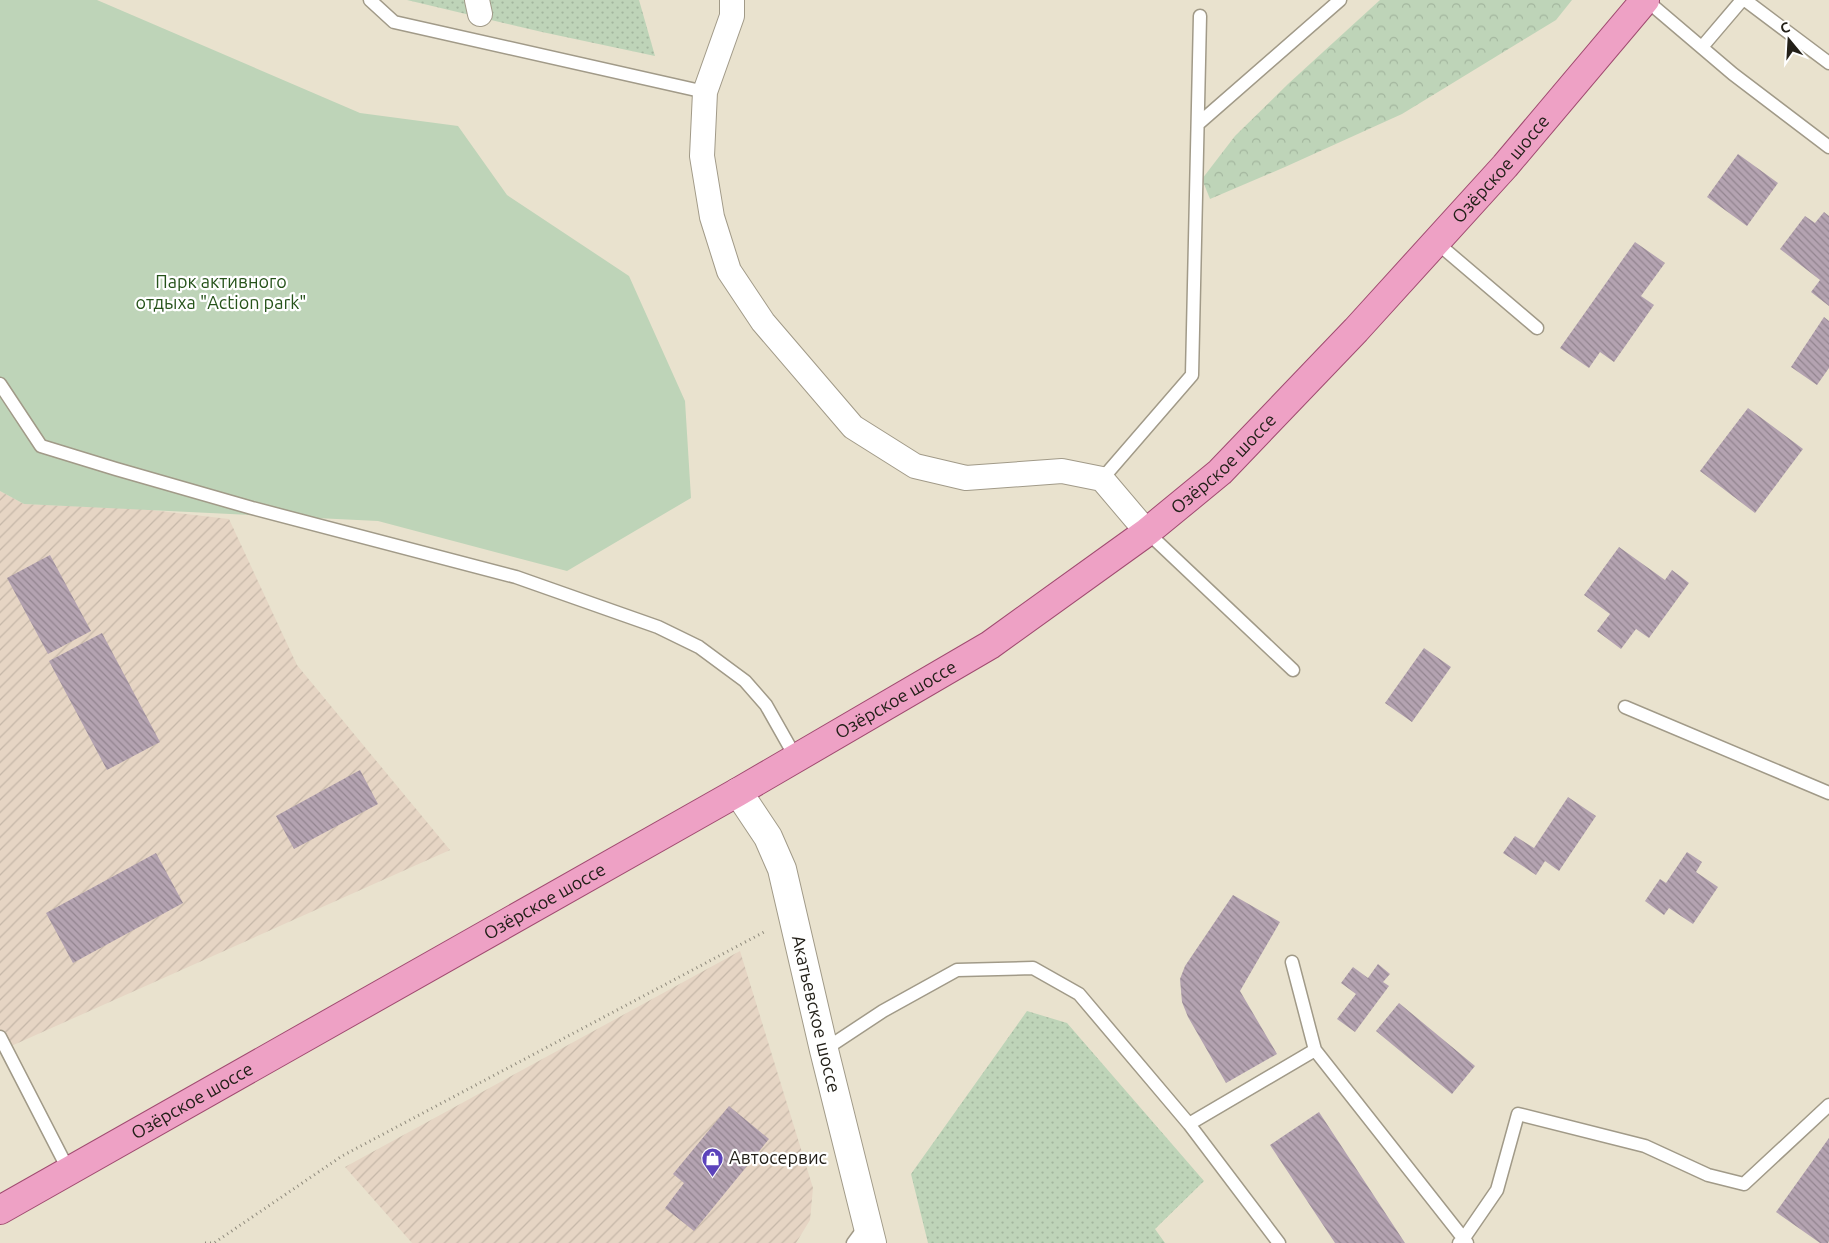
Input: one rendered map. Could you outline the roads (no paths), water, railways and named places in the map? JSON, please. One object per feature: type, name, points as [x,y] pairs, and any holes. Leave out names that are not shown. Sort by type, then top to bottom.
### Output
[{"type":"main road","name":"Озёрское шоссе","points":[[0,1210],[738,792],[990,645],[1147,532],[1220,472],[1356,330],[1505,166],[1645,0]]},
{"type":"main road","name":"Акатьевское шоссе","points":[[738,792],[768,837],[782,869],[824,1050],[864,1237]]},
{"type":"street","points":[[732,0],[732,16],[705,92],[702,156],[712,217],[729,271],[763,322],[854,427],[915,466],[966,478],[1062,471],[1102,479],[1147,532]]},
{"type":"lane","points":[[370,0],[394,22],[705,92]]},
{"type":"lane","points":[[1198,124],[1340,0]]},
{"type":"lane","points":[[1645,0],[1733,74],[1829,147]]},
{"type":"lane","points":[[1702,47],[1743,0],[1829,63]]},
{"type":"lane","points":[[1102,479],[1192,374],[1200,16]]},
{"type":"lane","points":[[1436,242],[1537,328]]},
{"type":"lane","points":[[0,384],[42,446],[252,508],[516,577],[658,626],[699,646],[745,681],[766,705],[796,758]]},
{"type":"lane","points":[[1147,532],[1293,670]]},
{"type":"lane","points":[[1625,708],[1829,793]]},
{"type":"lane","points":[[1292,962],[1315,1050],[1464,1241],[1497,1190],[1518,1114],[1645,1146],[1708,1175],[1744,1184],[1829,1105]]},
{"type":"lane","points":[[824,1050],[883,1011],[957,970],[1033,968],[1079,994],[1189,1124],[1278,1243]]},
{"type":"lane","points":[[0,1037],[69,1172]]},
{"type":"lane","points":[[1189,1124],[1315,1050]]},
{"type":"place","name":"Автосервис","points":[[713,1177]]},
{"type":"park label","name":"Парк активного отдыха \"Action park\"","points":[[221,292]]}]
